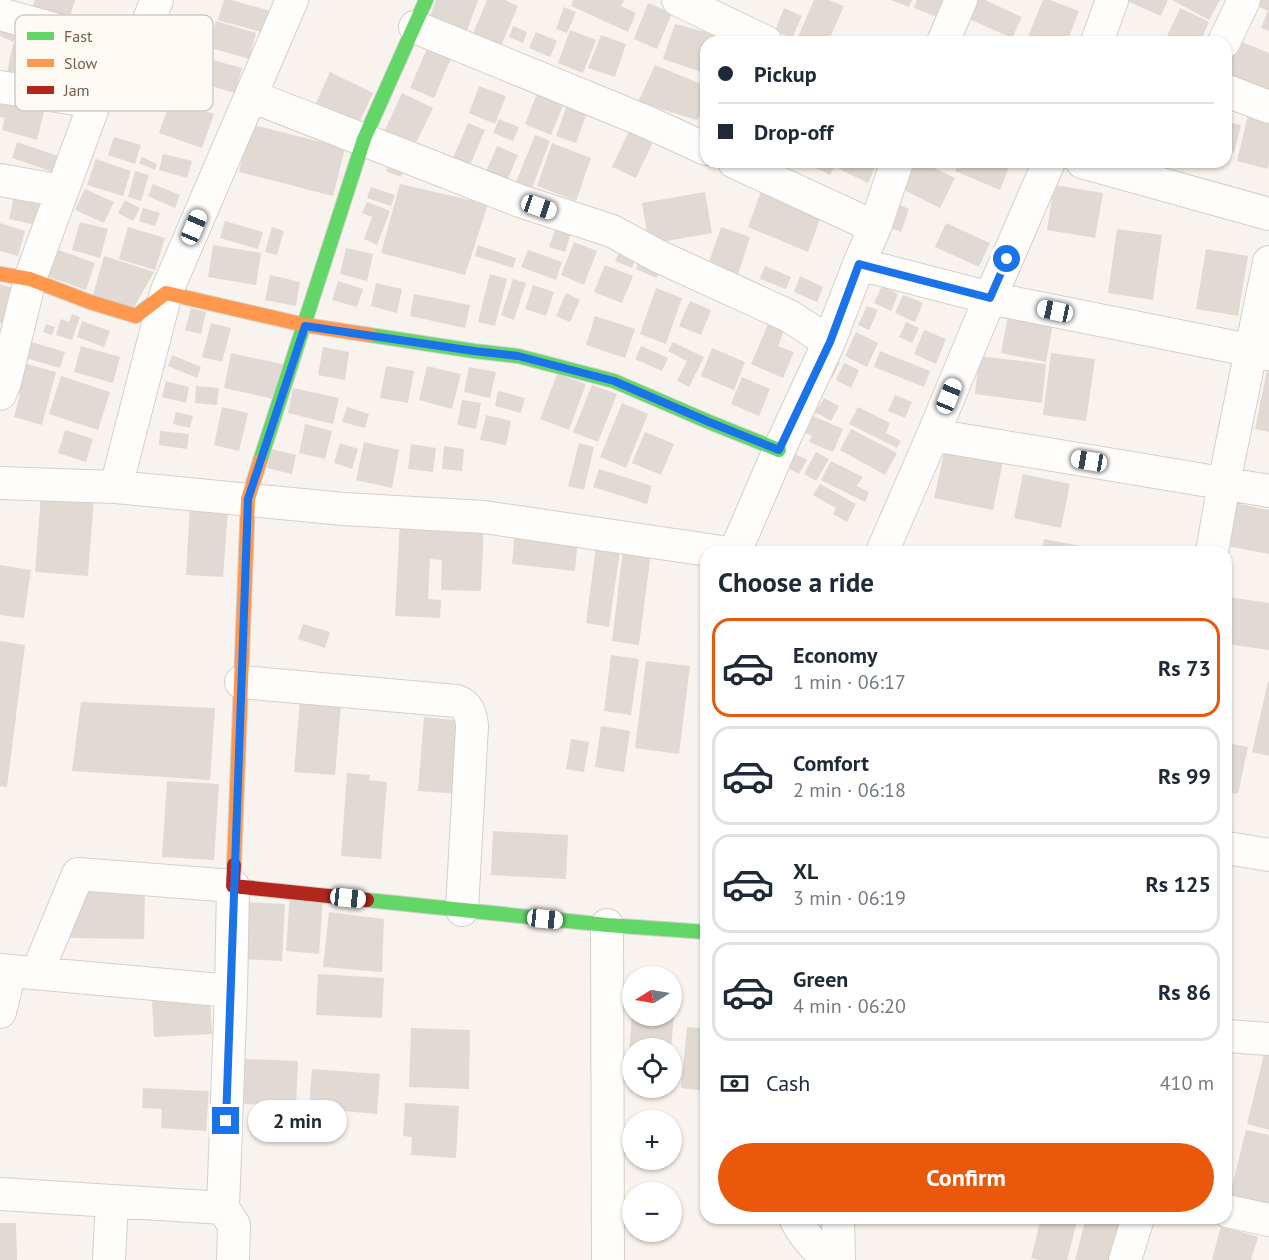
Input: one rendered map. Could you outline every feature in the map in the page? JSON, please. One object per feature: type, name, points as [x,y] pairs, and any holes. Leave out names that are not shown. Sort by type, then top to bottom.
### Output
[{"type":"street","points":[[151,15],[157,0]]},
{"type":"street","points":[[678,0],[753,36]]},
{"type":"street","points":[[946,36],[961,0]]},
{"type":"street","points":[[1099,36],[1112,0]]},
{"type":"street","points":[[1227,36],[1244,0]]},
{"type":"street","points":[[116,487],[166,293],[251,96],[289,1]]},
{"type":"street","points":[[0,14],[15,18]]},
{"type":"street","points":[[233,1260],[234,1225],[223,1208],[248,499],[364,139],[420,14],[700,147]]},
{"type":"street","points":[[0,87],[15,89]]},
{"type":"street","points":[[1232,93],[1269,107]]},
{"type":"street","points":[[251,96],[520,201],[612,231],[660,257],[789,316],[830,342]]},
{"type":"street","points":[[2,386],[15,277],[62,191],[92,111]]},
{"type":"street","points":[[747,168],[875,227]]},
{"type":"street","points":[[738,546],[779,450],[830,342],[875,227],[895,168]]},
{"type":"street","points":[[885,546],[1046,168]]},
{"type":"street","points":[[1104,168],[1269,214]]},
{"type":"street","points":[[0,180],[62,191]]},
{"type":"street","points":[[1213,546],[1224,483],[1260,352],[1269,262]]},
{"type":"street","points":[[859,264],[990,298],[1260,352]]},
{"type":"street","points":[[15,277],[136,316],[166,293]]},
{"type":"street","points":[[166,293],[305,326],[518,356],[614,381],[779,450]]},
{"type":"street","points":[[933,435],[1269,491]]},
{"type":"street","points":[[0,483],[116,487],[344,508],[484,517],[700,549]]},
{"type":"street","points":[[241,682],[456,701],[466,706],[470,712],[472,726],[462,910]]},
{"type":"street","points":[[1232,849],[1269,855]]},
{"type":"street","points":[[0,1012],[16,972],[78,874],[233,886],[607,926],[700,932]]},
{"type":"street","points":[[607,926],[608,1260]]},
{"type":"street","points":[[16,972],[231,991]]},
{"type":"street","points":[[1232,1036],[1269,1039]]},
{"type":"street","points":[[0,1194],[223,1208]]},
{"type":"street","points":[[109,1260],[112,1201]]},
{"type":"street","points":[[1232,1212],[1269,1220]]},
{"type":"street","points":[[798,1224],[811,1244],[828,1260]]},
{"type":"street","points":[[838,1224],[839,1260]]},
{"type":"street","points":[[1125,1260],[1136,1224]]},
{"type":"building","points":[[35,0],[75,0],[70,15],[54,15],[32,8]]},
{"type":"building","points":[[224,0],[271,11],[265,33],[218,20]]},
{"type":"building","points":[[436,0],[478,0],[465,36],[428,22]]},
{"type":"building","points":[[487,0],[505,0],[518,6],[498,53],[470,41]]},
{"type":"building","points":[[573,0],[624,0],[621,6],[636,13],[628,32],[571,6]]},
{"type":"building","points":[[814,0],[829,0],[844,6],[831,36],[798,36]]},
{"type":"building","points":[[891,0],[912,0],[909,7]]},
{"type":"building","points":[[917,0],[947,0],[940,18],[914,8]]},
{"type":"building","points":[[978,0],[985,0],[1022,17],[1013,36],[1007,36],[969,19]]},
{"type":"building","points":[[1043,0],[1050,0],[1079,11],[1069,36],[1028,36]]},
{"type":"building","points":[[1125,0],[1168,0],[1161,16]]},
{"type":"building","points":[[1172,0],[1220,0],[1209,20]]},
{"type":"building","points":[[1254,0],[1269,0],[1269,31],[1261,28],[1268,11],[1253,4]]},
{"type":"building","points":[[648,3],[672,13],[657,49],[634,39]]},
{"type":"building","points":[[564,7],[576,12],[567,33],[556,29]]},
{"type":"building","points":[[784,8],[802,16],[793,36],[775,31]]},
{"type":"building","points":[[1180,8],[1209,22],[1203,36],[1167,36]]},
{"type":"building","points":[[0,20],[15,26],[13,42],[0,36]]},
{"type":"building","points":[[216,21],[256,33],[249,59],[213,48],[213,31]]},
{"type":"building","points":[[675,24],[717,35],[700,36],[700,72],[663,59]]},
{"type":"building","points":[[513,26],[527,32],[523,43],[509,37]]},
{"type":"building","points":[[570,30],[596,40],[583,73],[558,63]]},
{"type":"building","points":[[536,32],[557,41],[550,57],[529,48]]},
{"type":"building","points":[[601,35],[626,44],[615,77],[588,68]]},
{"type":"building","points":[[1232,38],[1269,53],[1269,90],[1232,75]]},
{"type":"building","points":[[13,44],[15,44],[15,75],[7,73]]},
{"type":"building","points":[[428,46],[452,56],[434,98],[410,88]]},
{"type":"building","points":[[213,60],[242,68],[235,93],[213,87]]},
{"type":"building","points":[[655,65],[700,84],[700,115],[697,120],[638,102]]},
{"type":"building","points":[[330,72],[373,93],[359,123],[316,103]]},
{"type":"building","points":[[479,86],[506,96],[495,124],[469,113]]},
{"type":"building","points":[[538,91],[565,101],[551,135],[525,124]]},
{"type":"building","points":[[402,93],[433,108],[413,149],[383,134]]},
{"type":"building","points":[[2,97],[15,100],[15,111],[44,111],[37,140],[2,130],[5,118],[0,117]]},
{"type":"building","points":[[569,99],[589,107],[576,143],[556,136]]},
{"type":"building","points":[[1250,106],[1269,110],[1268,169],[1237,161]]},
{"type":"building","points":[[167,111],[205,111],[214,114],[202,148],[159,133]]},
{"type":"building","points":[[499,119],[519,127],[513,141],[493,133]]},
{"type":"building","points":[[468,123],[485,130],[467,172],[450,165]]},
{"type":"building","points":[[1232,123],[1241,125],[1234,153],[1232,153]]},
{"type":"building","points":[[250,124],[345,148],[333,196],[239,172]]},
{"type":"building","points":[[629,131],[653,142],[636,178],[612,167]]},
{"type":"building","points":[[535,135],[550,141],[532,188],[516,182]]},
{"type":"building","points":[[114,137],[141,145],[135,164],[108,155]]},
{"type":"building","points":[[17,142],[58,156],[53,172],[12,158]]},
{"type":"building","points":[[552,143],[591,158],[576,201],[537,186]]},
{"type":"building","points":[[497,146],[518,155],[506,183],[485,174]]},
{"type":"building","points":[[163,154],[192,161],[187,178],[159,170]]},
{"type":"building","points":[[394,154],[409,160],[401,177],[386,171]]},
{"type":"building","points":[[142,157],[157,164],[155,170],[139,163]]},
{"type":"building","points":[[96,159],[131,171],[123,196],[87,185]]},
{"type":"building","points":[[816,168],[834,168],[830,175]]},
{"type":"building","points":[[840,168],[875,168],[868,183]]},
{"type":"building","points":[[910,168],[934,168],[955,178],[940,208],[900,188]]},
{"type":"building","points":[[956,168],[1009,168],[1000,190],[955,171]]},
{"type":"building","points":[[135,171],[149,175],[141,201],[128,197]]},
{"type":"building","points":[[153,184],[180,195],[175,208],[148,196]]},
{"type":"building","points":[[400,184],[488,204],[465,275],[381,253]]},
{"type":"building","points":[[1054,185],[1103,193],[1095,238],[1047,230]]},
{"type":"building","points":[[371,187],[395,195],[391,206],[367,198]]},
{"type":"building","points":[[16,188],[46,195],[40,226],[9,219]]},
{"type":"building","points":[[85,189],[114,202],[104,223],[75,210]]},
{"type":"building","points":[[762,189],[821,216],[808,252],[748,227]]},
{"type":"building","points":[[705,192],[712,233],[649,244],[642,203]]},
{"type":"building","points":[[125,200],[140,208],[133,221],[118,213]]},
{"type":"building","points":[[367,202],[390,211],[377,245],[364,239],[372,217],[362,213]]},
{"type":"building","points":[[893,202],[909,209],[901,232],[884,225]]},
{"type":"building","points":[[143,208],[160,213],[155,226],[139,221]]},
{"type":"building","points":[[225,221],[263,232],[258,249],[220,238]]},
{"type":"building","points":[[80,222],[108,229],[100,258],[72,250]]},
{"type":"building","points":[[0,223],[25,231],[18,256],[0,251]]},
{"type":"building","points":[[946,223],[990,243],[979,267],[935,247]]},
{"type":"building","points":[[557,225],[572,230],[565,252],[549,247]]},
{"type":"building","points":[[128,227],[165,238],[155,270],[119,259]]},
{"type":"building","points":[[272,227],[284,231],[277,255],[265,252]]},
{"type":"building","points":[[721,227],[750,237],[736,281],[706,271]]},
{"type":"building","points":[[1117,229],[1162,235],[1153,300],[1108,293]]},
{"type":"building","points":[[574,242],[597,251],[584,285],[561,275]]},
{"type":"building","points":[[213,245],[261,253],[256,285],[208,277]]},
{"type":"building","points":[[478,245],[516,258],[513,268],[475,256]]},
{"type":"building","points":[[622,246],[639,253],[632,268],[615,261]]},
{"type":"building","points":[[53,248],[95,263],[86,290],[44,275]]},
{"type":"building","points":[[346,248],[373,254],[367,281],[340,274]]},
{"type":"building","points":[[1206,249],[1248,256],[1238,316],[1196,309]]},
{"type":"building","points":[[528,250],[562,262],[556,280],[521,267]]},
{"type":"building","points":[[104,256],[154,272],[133,309],[93,295]]},
{"type":"building","points":[[641,257],[662,265],[657,278],[636,269]]},
{"type":"building","points":[[605,265],[633,276],[622,303],[594,292]]},
{"type":"building","points":[[765,266],[791,277],[786,289],[760,279]]},
{"type":"building","points":[[490,274],[507,279],[495,326],[478,322]]},
{"type":"building","points":[[270,275],[300,282],[296,306],[265,300]]},
{"type":"building","points":[[800,276],[823,287],[817,302],[794,292]]},
{"type":"building","points":[[513,279],[526,283],[514,320],[501,315]]},
{"type":"building","points":[[338,281],[363,289],[357,307],[332,300]]},
{"type":"building","points":[[376,283],[402,289],[397,313],[371,306]]},
{"type":"building","points":[[0,284],[15,289],[4,324],[0,323]]},
{"type":"building","points":[[533,285],[554,292],[546,316],[525,309]]},
{"type":"building","points":[[882,286],[898,294],[891,311],[874,303]]},
{"type":"building","points":[[656,288],[682,298],[666,344],[640,334]]},
{"type":"building","points":[[566,293],[580,300],[570,322],[556,316]]},
{"type":"building","points":[[414,294],[470,305],[465,328],[410,316]]},
{"type":"building","points":[[903,295],[923,303],[915,322],[895,313]]},
{"type":"building","points":[[690,301],[711,310],[701,335],[679,326]]},
{"type":"building","points":[[1010,305],[1055,313],[1046,362],[1001,353]]},
{"type":"building","points":[[867,306],[878,310],[869,330],[858,325]]},
{"type":"building","points":[[191,308],[206,312],[201,334],[185,330]]},
{"type":"building","points":[[72,314],[80,317],[72,340],[56,335],[61,319],[69,322]]},
{"type":"building","points":[[595,316],[635,329],[625,358],[586,345]]},
{"type":"building","points":[[82,321],[110,331],[104,347],[77,337]]},
{"type":"building","points":[[906,322],[919,328],[912,343],[899,337]]},
{"type":"building","points":[[211,323],[231,328],[222,362],[202,357]]},
{"type":"building","points":[[46,324],[55,327],[52,335],[43,332]]},
{"type":"building","points":[[768,324],[784,331],[778,346],[794,352],[783,378],[751,364]]},
{"type":"building","points":[[924,330],[946,339],[936,364],[914,354]]},
{"type":"building","points":[[856,332],[878,343],[867,367],[845,356]]},
{"type":"building","points":[[28,341],[65,352],[60,368],[22,357]]},
{"type":"building","points":[[673,342],[704,357],[689,387],[677,381],[687,361],[668,351]]},
{"type":"building","points":[[81,346],[120,357],[113,383],[74,372]]},
{"type":"building","points":[[641,346],[668,358],[662,371],[635,359]]},
{"type":"building","points":[[323,347],[349,352],[345,380],[318,375]]},
{"type":"building","points":[[712,348],[745,362],[734,390],[701,376]]},
{"type":"building","points":[[880,351],[930,371],[924,387],[874,367]]},
{"type":"building","points":[[231,353],[286,365],[278,400],[224,388]]},
{"type":"building","points":[[1051,353],[1095,359],[1086,421],[1043,415]]},
{"type":"building","points":[[172,355],[201,367],[197,378],[168,366]]},
{"type":"building","points":[[979,356],[1046,364],[1042,403],[975,394]]},
{"type":"building","points":[[827,357],[840,362],[832,378],[820,372]]},
{"type":"building","points":[[16,361],[56,372],[42,425],[14,417],[20,394],[7,391]]},
{"type":"building","points":[[844,363],[859,370],[851,388],[836,380]]},
{"type":"building","points":[[386,366],[414,371],[408,403],[380,398]]},
{"type":"building","points":[[427,366],[461,374],[452,409],[419,400]]},
{"type":"building","points":[[469,367],[496,372],[490,398],[464,392]]},
{"type":"building","points":[[1267,370],[1269,370],[1269,432],[1255,429]]},
{"type":"building","points":[[557,374],[586,384],[569,430],[540,419]]},
{"type":"building","points":[[61,376],[110,392],[98,430],[49,414]]},
{"type":"building","points":[[742,377],[770,389],[759,416],[731,404]]},
{"type":"building","points":[[166,381],[189,387],[186,403],[162,397]]},
{"type":"building","points":[[592,385],[617,394],[598,442],[573,432]]},
{"type":"building","points":[[196,386],[219,388],[217,405],[195,403]]},
{"type":"building","points":[[293,388],[339,398],[333,424],[288,413]]},
{"type":"building","points":[[498,391],[525,398],[521,413],[495,406]]},
{"type":"building","points":[[895,395],[912,402],[905,418],[888,411]]},
{"type":"building","points":[[824,398],[839,406],[831,421],[808,408],[811,402],[819,407]]},
{"type":"building","points":[[462,400],[481,403],[476,429],[457,425]]},
{"type":"building","points":[[622,403],[648,414],[626,468],[600,457]]},
{"type":"building","points":[[222,407],[248,413],[239,451],[214,445]]},
{"type":"building","points":[[347,407],[369,414],[365,428],[342,422]]},
{"type":"building","points":[[858,407],[890,423],[886,433],[901,441],[897,448],[849,424]]},
{"type":"building","points":[[176,412],[193,416],[190,428],[173,424]]},
{"type":"building","points":[[806,413],[843,429],[833,452],[809,442],[812,436],[805,433],[809,425],[802,422]]},
{"type":"building","points":[[486,415],[511,421],[506,445],[480,440]]},
{"type":"building","points":[[305,424],[332,431],[325,459],[299,453]]},
{"type":"building","points":[[851,429],[897,453],[885,475],[840,450]]},
{"type":"building","points":[[65,430],[93,439],[86,462],[58,453]]},
{"type":"building","points":[[160,431],[189,434],[187,449],[159,445]]},
{"type":"building","points":[[645,432],[674,444],[661,475],[632,463]]},
{"type":"building","points":[[364,442],[399,450],[392,488],[356,480]]},
{"type":"building","points":[[340,443],[358,449],[352,469],[334,463]]},
{"type":"building","points":[[579,443],[594,447],[584,490],[568,486]]},
{"type":"building","points":[[411,444],[436,448],[433,472],[408,469]]},
{"type":"building","points":[[444,446],[464,449],[462,471],[442,469]]},
{"type":"building","points":[[784,448],[807,460],[799,474],[776,462]]},
{"type":"building","points":[[271,449],[296,455],[292,474],[267,468]]},
{"type":"building","points":[[945,449],[1003,461],[993,510],[934,498]]},
{"type":"building","points":[[816,452],[829,459],[816,481],[804,474]]},
{"type":"building","points":[[831,461],[863,477],[857,486],[869,492],[865,502],[821,480]]},
{"type":"building","points":[[599,469],[652,486],[647,504],[593,487]]},
{"type":"building","points":[[1023,474],[1070,484],[1061,528],[1014,518]]},
{"type":"building","points":[[820,484],[856,504],[847,522],[833,514],[836,508],[813,495]]},
{"type":"building","points":[[41,494],[94,498],[88,576],[35,572]]},
{"type":"building","points":[[1234,503],[1269,510],[1269,554],[1227,546]]},
{"type":"building","points":[[190,507],[228,510],[223,577],[186,575]]},
{"type":"building","points":[[400,519],[484,523],[481,591],[441,590],[442,560],[430,559],[428,599],[441,600],[440,618],[395,616]]},
{"type":"building","points":[[515,531],[578,537],[575,571],[512,564]]},
{"type":"building","points":[[1044,539],[1081,546],[1043,546]]},
{"type":"building","points":[[624,541],[652,545],[639,645],[612,641]]},
{"type":"building","points":[[596,547],[620,551],[609,627],[586,623]]},
{"type":"building","points":[[0,565],[31,570],[24,618],[0,615]]},
{"type":"building","points":[[1232,598],[1269,603],[1269,650],[1232,645]]},
{"type":"building","points":[[303,624],[330,632],[325,648],[298,639]]},
{"type":"building","points":[[0,641],[25,645],[7,787],[0,786]]},
{"type":"building","points":[[611,655],[639,659],[631,715],[604,711]]},
{"type":"building","points":[[646,661],[690,666],[679,754],[635,748]]},
{"type":"building","points":[[1269,682],[1269,756],[1252,752]]},
{"type":"building","points":[[301,688],[342,692],[335,775],[294,772]]},
{"type":"building","points":[[81,702],[215,708],[210,780],[72,771]]},
{"type":"building","points":[[424,717],[465,721],[460,794],[418,791]]},
{"type":"building","points":[[601,726],[630,731],[624,772],[595,767]]},
{"type":"building","points":[[571,739],[589,742],[584,772],[566,769]]},
{"type":"building","points":[[1232,744],[1248,747],[1238,794],[1232,793]]},
{"type":"building","points":[[347,773],[370,775],[369,780],[387,782],[381,859],[341,856]]},
{"type":"building","points":[[167,781],[219,784],[214,860],[162,857]]},
{"type":"building","points":[[493,831],[568,835],[566,879],[491,875]]},
{"type":"building","points":[[70,887],[145,889],[144,939],[69,938]]},
{"type":"building","points":[[290,893],[323,896],[319,954],[286,951]]},
{"type":"building","points":[[246,902],[285,904],[282,961],[242,959]]},
{"type":"building","points":[[329,912],[384,919],[382,972],[323,967]]},
{"type":"building","points":[[318,974],[384,978],[382,1018],[316,1015]]},
{"type":"building","points":[[210,997],[212,1034],[154,1037],[152,1000]]},
{"type":"building","points":[[631,1026],[673,1026],[672,1038],[630,1038]]},
{"type":"building","points":[[687,1027],[700,1028],[700,1090],[682,1088]]},
{"type":"building","points":[[411,1028],[470,1030],[469,1089],[409,1087]]},
{"type":"building","points":[[1264,1054],[1269,1055],[1269,1130],[1247,1124]]},
{"type":"building","points":[[244,1059],[298,1061],[296,1106],[242,1104]]},
{"type":"building","points":[[312,1069],[380,1074],[377,1114],[309,1108]]},
{"type":"building","points":[[143,1088],[209,1091],[206,1131],[161,1128],[162,1109],[142,1108]]},
{"type":"building","points":[[405,1103],[459,1106],[456,1158],[411,1155],[412,1137],[403,1136]]},
{"type":"building","points":[[1246,1130],[1269,1135],[1269,1205],[1232,1203],[1232,1187]]},
{"type":"building","points":[[0,1223],[16,1223],[17,1260],[0,1260]]},
{"type":"building","points":[[1040,1224],[1076,1224],[1067,1260],[1031,1258]]},
{"type":"building","points":[[1084,1224],[1121,1224],[1112,1260],[1075,1260]]},
{"type":"building","points":[[1221,1226],[1258,1237],[1251,1260],[1212,1260]]},
{"type":"traffic: fast","points":[[260,461],[364,139],[426,0]]},
{"type":"traffic: fast","points":[[370,335],[518,356],[614,381],[779,450]]},
{"type":"traffic: fast","points":[[367,900],[607,925],[700,932]]},
{"type":"traffic: slow","points":[[0,274],[30,279],[90,302],[136,316],[166,293],[305,325],[370,335]]},
{"type":"traffic: slow","points":[[234,865],[248,499],[260,461]]},
{"type":"traffic: jam","points":[[234,865],[233,886],[367,900]]},
{"type":"route","points":[[226,1121],[248,499],[305,326],[518,356],[614,381],[779,450],[830,342],[859,264],[990,298],[1007,259]]}]
